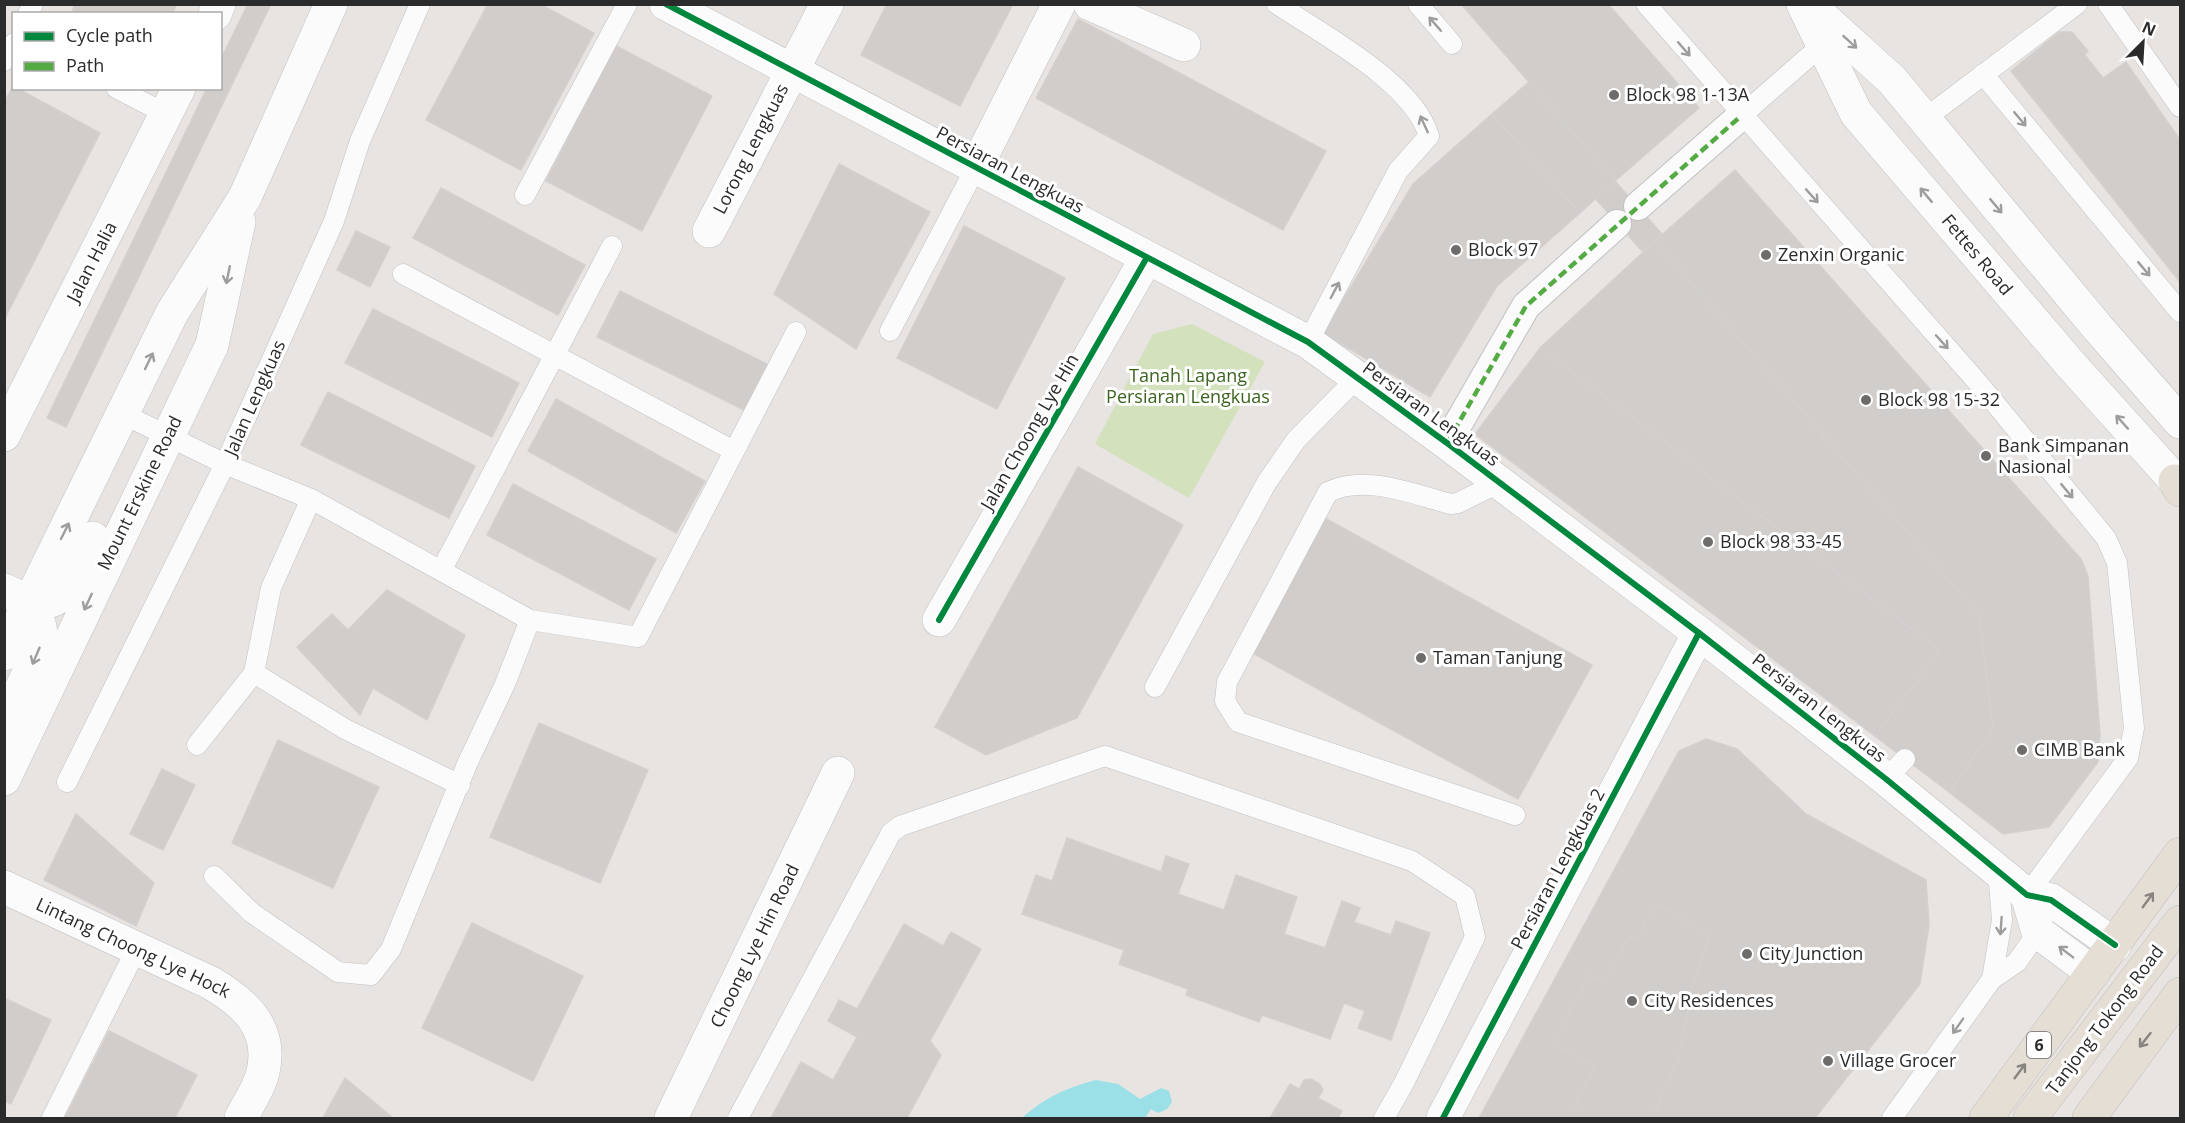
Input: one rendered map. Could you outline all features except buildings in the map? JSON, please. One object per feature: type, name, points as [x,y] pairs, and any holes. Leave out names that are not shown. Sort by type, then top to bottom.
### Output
[{"type":"main road","name":"Tanjong Tokong Road","points":[[1986,1119],[2181,854]]},
{"type":"main road","name":"Tanjong Tokong Road","points":[[2030,1119],[2181,922]]},
{"type":"main road","points":[[2089,1119],[2181,994]]},
{"type":"street","name":"Mount Erskine Road","points":[[4,654],[17,596],[123,414],[172,313],[245,197],[331,4]]},
{"type":"street","name":"Persiaran Lengkuas","points":[[666,4],[975,169],[1308,342],[1447,442],[1699,633],[1895,769],[1998,871],[2027,895],[2051,900],[2115,945]]},
{"type":"street","name":"Lorong Lengkuas","points":[[710,231],[827,4]]},
{"type":"street","points":[[975,169],[1059,4]]},
{"type":"street","points":[[1090,4],[1184,45]]},
{"type":"street","name":"Fettes Road","points":[[1803,4],[1856,113],[2072,366],[2179,486]]},
{"type":"street","points":[[1809,4],[1892,80],[1923,120],[2181,422]]},
{"type":"street","name":"Jalan Halia","points":[[4,435],[173,101]]},
{"type":"street","points":[[1447,442],[1526,306],[1741,116]]},
{"type":"street","name":"Mount Erskine Road","points":[[6,762],[212,345],[245,197]]},
{"type":"street","name":"Jalan Choong Lye Hin","points":[[939,620],[1146,259]]},
{"type":"street","points":[[17,596],[44,605],[68,592],[117,491],[168,436]]},
{"type":"street","points":[[4,725],[39,651],[42,639],[40,621],[17,596]]},
{"type":"street","name":"Persiaran Lengkuas 2","points":[[1443,1119],[1699,633]]},
{"type":"street","name":"Choong Lye Hin Road","points":[[671,1119],[838,773]]},
{"type":"street","name":"Lintang Choong Lye Hock","points":[[4,887],[211,983],[238,999],[257,1022],[265,1045],[263,1072],[242,1119]]},
{"type":"street","points":[[2027,895],[2038,932],[2093,973]]},
{"type":"lane","name":"Jalan Lengkuas","points":[[67,782],[225,464],[334,221],[360,141],[420,4]]},
{"type":"lane","points":[[525,195],[627,4]]},
{"type":"lane","points":[[1277,4],[1382,75],[1424,120],[1429,136],[1398,171],[1308,342]]},
{"type":"lane","points":[[1418,4],[1452,44]]},
{"type":"lane","points":[[1646,4],[1741,116],[1979,384],[2106,538],[2117,562],[2134,728],[2128,758],[2027,895]]},
{"type":"lane","points":[[1923,120],[2077,4]]},
{"type":"lane","points":[[2108,4],[2181,107]]},
{"type":"lane","points":[[1741,116],[1822,45]]},
{"type":"lane","points":[[4,61],[12,47]]},
{"type":"lane","points":[[1983,74],[2181,312]]},
{"type":"lane","points":[[125,90],[173,101]]},
{"type":"lane","points":[[890,331],[975,169]]},
{"type":"lane","points":[[442,569],[612,246]]},
{"type":"lane","points":[[404,274],[734,451]]},
{"type":"lane","points":[[123,414],[225,464],[311,498],[530,620],[638,637],[796,332]]},
{"type":"lane","points":[[1155,687],[1267,482],[1296,440],[1357,378]]},
{"type":"lane","points":[[1500,482],[1458,503],[1451,504],[1372,484],[1344,484],[1328,492],[1227,682],[1225,701],[1238,722],[1515,815]]},
{"type":"lane","points":[[197,745],[254,673],[271,588],[311,498]]},
{"type":"lane","points":[[214,876],[252,913],[338,972],[371,975],[391,949],[459,785],[505,684],[530,620]]},
{"type":"lane","points":[[254,673],[345,729],[459,785]]},
{"type":"lane","points":[[738,1119],[891,833],[900,826],[1105,756],[1412,861],[1465,896],[1475,937],[1384,1119]]},
{"type":"lane","points":[[1992,979],[2002,920],[1998,871]]},
{"type":"lane","points":[[1892,1119],[1992,979],[2017,962],[2038,932]]},
{"type":"lane","points":[[52,1119],[136,950]]},
{"type":"green space","name":"Tanah Lapang Persiaran Lengkuas","points":[[1192,324],[1265,362],[1189,498],[1095,444],[1153,334]]},
{"type":"water","points":[[1096,1080],[1118,1084],[1140,1099],[1161,1088],[1169,1091],[1172,1102],[1167,1109],[1158,1113],[1151,1109],[1145,1118],[1022,1118],[1056,1094]]},
{"type":"marked path","points":[[1447,443],[1526,306],[1741,116]]},
{"type":"cycle path","points":[[666,4],[1308,342],[1447,443],[1699,633],[1886,779],[2027,895],[2051,900],[2115,945]]},
{"type":"cycle path","points":[[939,620],[1146,259]]},
{"type":"cycle path","points":[[1443,1118],[1699,633]]},
{"type":"place","name":"Block 98 1-13A","points":[[1614,95]]},
{"type":"place","name":"Block 97","points":[[1456,250]]},
{"type":"place","name":"Zenxin Organic","points":[[1766,255]]},
{"type":"place","name":"Block 98 15-32","points":[[1866,400]]},
{"type":"place","name":"Bank Simpanan Nasional","points":[[1986,456]]},
{"type":"place","name":"Block 98 33-45","points":[[1708,542]]},
{"type":"place","name":"Taman Tanjung","points":[[1421,658]]},
{"type":"place","name":"CIMB Bank","points":[[2022,750]]},
{"type":"place","name":"City Junction","points":[[1747,954]]},
{"type":"place","name":"City Residences","points":[[1632,1001]]},
{"type":"place","name":"Village Grocer","points":[[1828,1061]]}]
